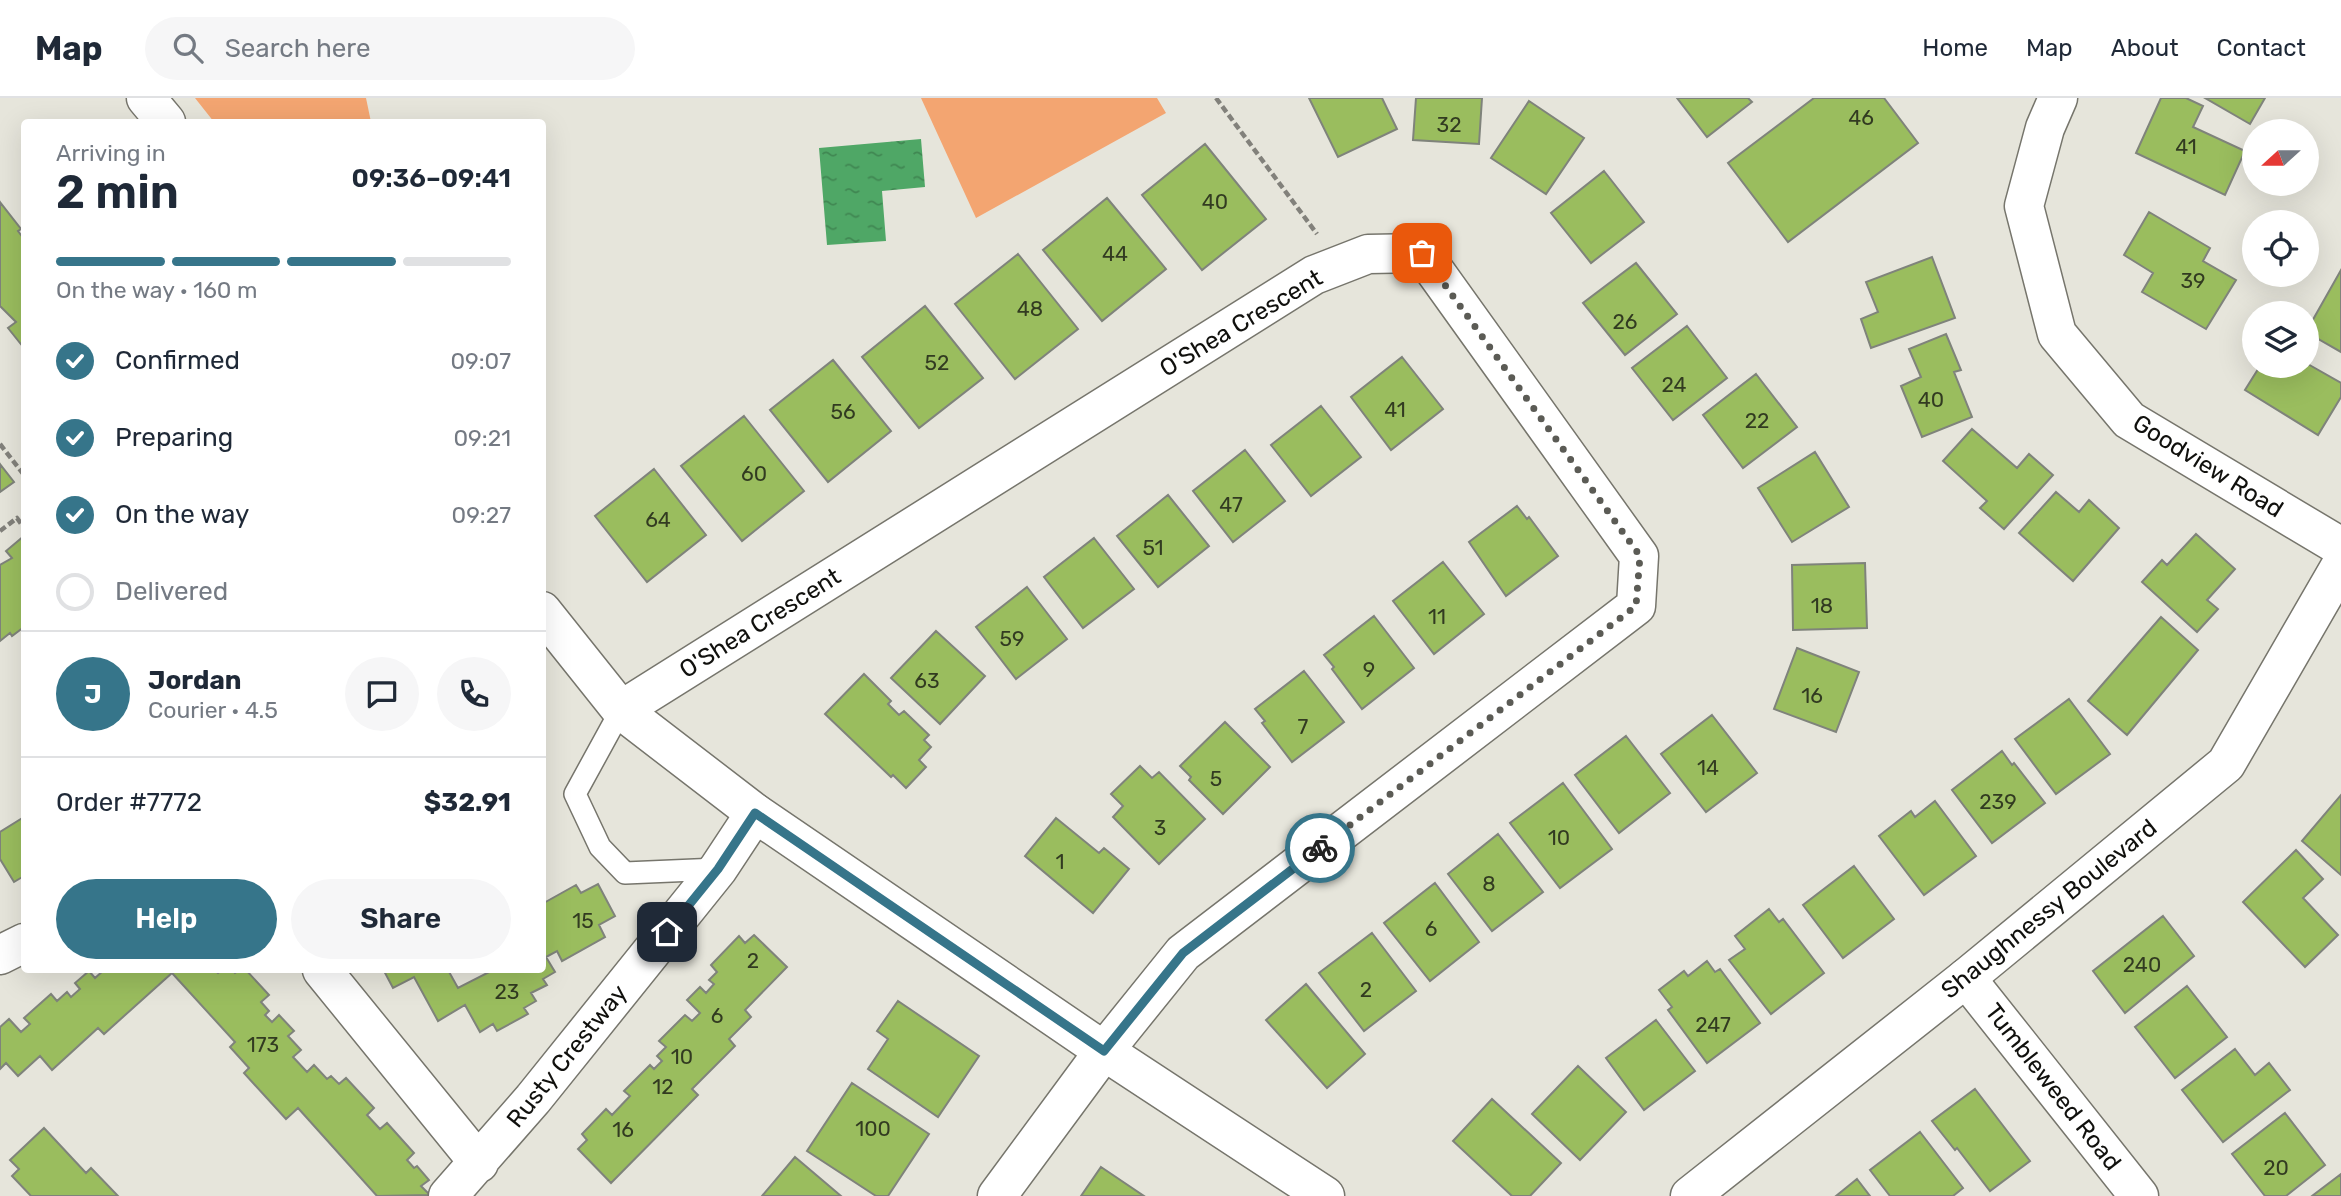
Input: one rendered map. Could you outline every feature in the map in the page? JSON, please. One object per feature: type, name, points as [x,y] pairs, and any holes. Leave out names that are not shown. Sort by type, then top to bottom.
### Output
[{"type":"street","points":[[146,98],[164,119]]},
{"type":"street","name":"Goodview Road","points":[[2059,98],[2045,128],[2024,206],[2057,334],[2129,420],[2341,547]]},
{"type":"street","name":"O'Shea Crescent","points":[[621,710],[1314,275],[1368,254],[1422,253],[1640,556],[1636,606],[1183,953],[1104,1051]]},
{"type":"street","name":"Shaughnessy Boulevard","points":[[1690,1196],[1966,978],[2226,764],[2341,565]]},
{"type":"street","points":[[546,616],[621,710],[755,813],[1104,1051],[1325,1196]]},
{"type":"street","name":"Rusty Crestway","points":[[448,1196],[480,1163],[718,869],[755,813]]},
{"type":"street","points":[[0,955],[21,944]]},
{"type":"street","points":[[324,973],[480,1163]]},
{"type":"street","name":"Tumbleweed Road","points":[[1966,978],[2139,1196]]},
{"type":"street","points":[[997,1196],[1104,1051]]},
{"type":"lane","points":[[621,710],[575,794],[600,847],[625,873],[718,869]]},
{"type":"path","points":[[1216,98],[1341,265]]},
{"type":"path","points":[[0,444],[21,471]]},
{"type":"path","points":[[0,531],[17,518],[21,524]]},
{"type":"shaded area","points":[[195,98],[366,98],[370,119],[212,119]]},
{"type":"shaded area","points":[[921,98],[1157,98],[1166,113],[976,218]]},
{"type":"water","points":[[921,139],[925,187],[882,191],[886,241],[827,245],[819,148]]},
{"type":"building","points":[[1309,98],[1382,98],[1397,129],[1338,157]]},
{"type":"building","points":[[1416,98],[1482,98],[1479,144],[1413,140]]},
{"type":"building","points":[[1677,98],[1748,98],[1752,102],[1707,137]]},
{"type":"building","points":[[1814,98],[1884,98],[1918,143],[1788,242],[1728,163]]},
{"type":"building","points":[[2161,98],[2186,98],[2203,106],[2193,127],[2242,150],[2242,158],[2225,195],[2136,153]]},
{"type":"building","points":[[2205,98],[2265,98],[2253,119],[2242,119]]},
{"type":"building","points":[[1529,101],[1584,138],[1546,194],[1491,158]]},
{"type":"building","points":[[1205,144],[1266,219],[1202,270],[1142,195]]},
{"type":"building","points":[[1604,171],[1644,222],[1591,263],[1551,213]]},
{"type":"building","points":[[1107,198],[1166,269],[1102,321],[1043,250]]},
{"type":"building","points":[[0,202],[21,229],[18,231],[21,235],[21,344],[8,328],[16,322],[0,306]]},
{"type":"building","points":[[2149,212],[2210,248],[2203,261],[2236,280],[2206,329],[2142,292],[2153,273],[2124,255]]},
{"type":"building","points":[[1018,254],[1078,329],[1015,379],[955,304]]},
{"type":"building","points":[[1932,257],[1955,318],[1871,348],[1861,319],[1878,312],[1866,282]]},
{"type":"building","points":[[1636,263],[1677,314],[1625,355],[1583,303]]},
{"type":"building","points":[[2341,270],[2341,352],[2319,339],[2319,309]]},
{"type":"building","points":[[925,306],[983,378],[919,428],[862,357]]},
{"type":"building","points":[[1687,326],[1727,378],[1673,420],[1632,368]]},
{"type":"building","points":[[1946,334],[1961,370],[1954,372],[1972,417],[1922,437],[1901,386],[1921,377],[1909,349]]},
{"type":"building","points":[[1402,357],[1443,409],[1391,450],[1351,397]]},
{"type":"building","points":[[833,360],[891,431],[828,482],[770,410]]},
{"type":"building","points":[[2319,370],[2341,383],[2341,397],[2318,435],[2245,390],[2252,378],[2319,378]]},
{"type":"building","points":[[1756,374],[1797,427],[1743,468],[1703,415]]},
{"type":"building","points":[[1321,406],[1361,457],[1311,496],[1271,445]]},
{"type":"building","points":[[744,416],[804,491],[742,541],[681,466]]},
{"type":"building","points":[[1972,429],[2017,468],[2029,454],[2053,475],[2004,529],[1980,508],[1987,501],[1943,461]]},
{"type":"building","points":[[1245,450],[1285,501],[1233,542],[1193,491]]},
{"type":"building","points":[[1815,452],[1849,507],[1792,542],[1758,488]]},
{"type":"building","points":[[0,464],[14,482],[0,492]]},
{"type":"building","points":[[654,469],[706,535],[647,582],[595,516]]},
{"type":"building","points":[[2056,492],[2079,512],[2089,500],[2119,528],[2073,581],[2019,533]]},
{"type":"building","points":[[1168,495],[1209,546],[1158,587],[1117,536]]},
{"type":"building","points":[[1517,506],[1527,519],[1529,517],[1558,556],[1506,596],[1469,542]]},
{"type":"building","points":[[2196,534],[2235,569],[2207,600],[2218,609],[2197,632],[2142,582],[2162,560],[2167,565]]},
{"type":"building","points":[[21,538],[21,629],[0,641],[0,565],[12,558],[6,551]]},
{"type":"building","points":[[1094,538],[1134,589],[1083,628],[1044,577]]},
{"type":"building","points":[[1443,562],[1484,614],[1434,654],[1393,601]]},
{"type":"building","points":[[1865,563],[1867,628],[1793,630],[1792,565]]},
{"type":"building","points":[[1027,587],[1067,639],[1016,679],[976,627]]},
{"type":"building","points":[[1374,616],[1414,668],[1362,709],[1324,655]]},
{"type":"building","points":[[2161,617],[2198,650],[2127,735],[2088,701]]},
{"type":"building","points":[[936,631],[985,676],[940,724],[891,678]]},
{"type":"building","points":[[1797,648],[1859,672],[1836,732],[1774,709]]},
{"type":"building","points":[[1304,671],[1344,722],[1292,762],[1262,723],[1265,721],[1255,709]]},
{"type":"building","points":[[864,674],[891,701],[888,704],[899,715],[904,711],[929,735],[924,740],[931,747],[919,760],[926,767],[906,788],[825,714]]},
{"type":"building","points":[[2069,699],[2110,754],[2056,794],[2015,739]]},
{"type":"building","points":[[1712,715],[1757,773],[1706,812],[1661,754]]},
{"type":"building","points":[[1225,722],[1270,767],[1223,814],[1189,780],[1191,777],[1180,766]]},
{"type":"building","points":[[1626,736],[1670,793],[1619,833],[1575,775]]},
{"type":"building","points":[[2002,751],[2045,803],[1992,843],[1952,790]]},
{"type":"building","points":[[1140,766],[1152,778],[1159,772],[1205,819],[1159,864],[1113,817],[1123,806],[1111,794]]},
{"type":"building","points":[[1563,783],[1612,849],[1560,888],[1510,823]]},
{"type":"building","points":[[2341,795],[2341,875],[2302,841]]},
{"type":"building","points":[[1935,801],[1976,856],[1924,895],[1879,836],[1911,811],[1915,817]]},
{"type":"building","points":[[1056,818],[1099,853],[1104,848],[1129,869],[1093,913],[1025,856]]},
{"type":"building","points":[[21,819],[21,878],[14,882],[0,859],[0,832]]},
{"type":"building","points":[[1498,834],[1543,892],[1492,931],[1448,874]]},
{"type":"building","points":[[2296,850],[2323,879],[2303,898],[2338,935],[2305,967],[2243,902]]},
{"type":"building","points":[[1854,866],[1894,919],[1843,958],[1803,905]]},
{"type":"building","points":[[1435,883],[1479,942],[1430,981],[1384,923]]},
{"type":"building","points":[[598,884],[615,916],[599,925],[605,937],[562,961],[557,951],[546,957],[546,902],[576,885],[581,893]]},
{"type":"building","points":[[1769,909],[1779,922],[1783,919],[1824,973],[1771,1014],[1729,960],[1745,949],[1735,936]]},
{"type":"building","points":[[2163,916],[2194,956],[2125,1013],[2093,971]]},
{"type":"building","points":[[1372,933],[1416,991],[1364,1031],[1319,973]]},
{"type":"building","points":[[754,935],[787,967],[745,1010],[751,1017],[729,1039],[735,1046],[692,1089],[698,1095],[611,1183],[578,1149],[587,1140],[582,1134],[606,1109],[612,1115],[630,1096],[624,1091],[650,1065],[654,1069],[662,1061],[657,1056],[666,1047],[659,1041],[685,1015],[692,1021],[700,1013],[687,1000],[700,987],[706,993],[714,984],[709,980],[717,972],[711,965],[739,936],[745,943]]},
{"type":"building","points":[[546,957],[555,972],[543,979],[547,985],[531,993],[536,1001],[524,1008],[528,1014],[497,1031],[493,1024],[480,1032],[465,1005],[438,1021],[414,977],[393,988],[385,973],[450,973],[458,988],[487,973],[546,973]]},
{"type":"building","points":[[1707,961],[1715,972],[1720,969],[1760,1023],[1707,1063],[1668,1010],[1672,1007],[1659,990],[1684,971],[1688,976]]},
{"type":"building","points":[[87,973],[95,978],[101,973],[172,973],[104,1034],[98,1028],[52,1070],[40,1056],[18,1076],[6,1063],[0,1069],[0,1027],[9,1019],[21,1032],[30,1024],[24,1018],[51,994],[57,1001],[67,992],[71,997],[80,989],[75,983]]},
{"type":"building","points":[[172,973],[249,973],[269,995],[261,1002],[269,1011],[265,1015],[272,1022],[279,1015],[294,1031],[288,1036],[301,1050],[293,1057],[307,1072],[314,1065],[327,1079],[331,1076],[339,1084],[346,1078],[374,1108],[367,1115],[380,1129],[387,1123],[414,1153],[407,1160],[414,1168],[417,1166],[429,1180],[421,1186],[430,1195],[377,1196],[298,1108],[286,1119],[244,1073],[249,1068],[230,1047],[235,1042]]},
{"type":"building","points":[[1306,984],[1365,1054],[1327,1088],[1266,1020]]},
{"type":"building","points":[[2187,986],[2227,1037],[2175,1078],[2135,1027]]},
{"type":"building","points":[[898,1001],[979,1056],[938,1117],[868,1069],[888,1039],[877,1031]]},
{"type":"building","points":[[1656,1020],[1695,1071],[1644,1110],[1606,1058]]},
{"type":"building","points":[[2235,1049],[2255,1075],[2269,1063],[2290,1090],[2223,1142],[2182,1090]]},
{"type":"building","points":[[1578,1066],[1626,1112],[1580,1160],[1532,1114]]},
{"type":"building","points":[[852,1083],[929,1134],[888,1196],[876,1196],[807,1151]]},
{"type":"building","points":[[1975,1089],[2030,1161],[1990,1191],[1932,1121]]},
{"type":"building","points":[[1492,1099],[1561,1163],[1530,1196],[1512,1196],[1453,1141]]},
{"type":"building","points":[[2285,1113],[2325,1165],[2286,1196],[2265,1196],[2232,1154]]},
{"type":"building","points":[[44,1128],[86,1173],[91,1168],[118,1196],[31,1196],[12,1176],[19,1169],[10,1160]]},
{"type":"building","points":[[1920,1132],[1963,1188],[1953,1196],[1890,1196],[1870,1170]]},
{"type":"building","points":[[795,1157],[841,1196],[762,1196]]},
{"type":"building","points":[[1101,1167],[1144,1196],[1081,1196]]},
{"type":"building","points":[[2341,1174],[2341,1196],[2312,1196]]},
{"type":"building","points":[[1857,1179],[1870,1196],[1836,1196]]},
{"type":"way so far","points":[[1320,848],[1636,606],[1640,556],[1422,253]]},
{"type":"route","points":[[667,932],[718,869],[755,813],[1104,1051],[1183,953],[1320,848]]}]
